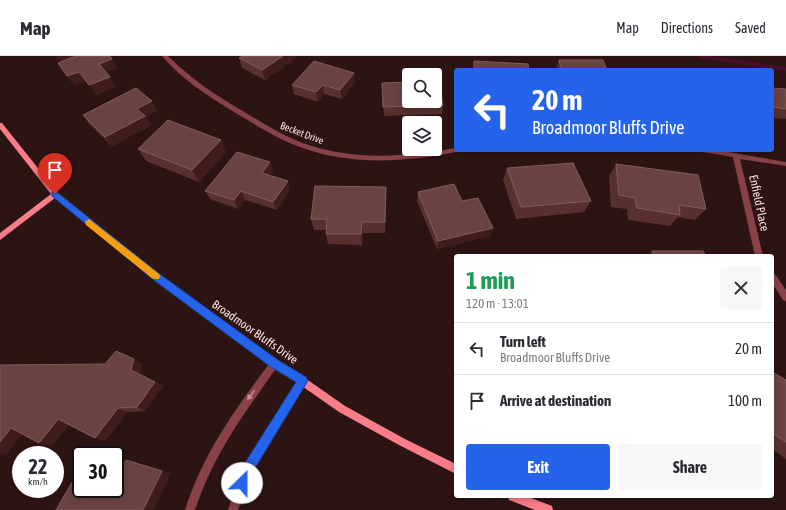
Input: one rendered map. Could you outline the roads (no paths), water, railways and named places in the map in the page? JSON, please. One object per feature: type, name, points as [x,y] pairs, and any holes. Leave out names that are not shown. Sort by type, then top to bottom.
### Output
[{"type":"street","name":"Becket Drive","points":[[164,56],[180,73],[218,100],[275,134],[301,145],[329,153],[357,158],[384,159],[454,150]]},
{"type":"street","name":"Broadmoor Bluffs Drive","points":[[0,124],[55,194],[158,278],[274,364],[302,380],[342,409],[402,442],[454,468]]},
{"type":"street","points":[[716,152],[786,164]]},
{"type":"street","name":"Enfield Place","points":[[736,155],[759,254]]},
{"type":"street","points":[[0,237],[55,194]]},
{"type":"street","points":[[774,279],[786,297]]},
{"type":"street","points":[[190,510],[193,499],[214,450],[233,420],[274,364]]},
{"type":"street","points":[[233,510],[247,470],[302,380]]},
{"type":"street","points":[[518,498],[548,510]]},
{"type":"waterway","points":[[701,56],[786,69]]}]
